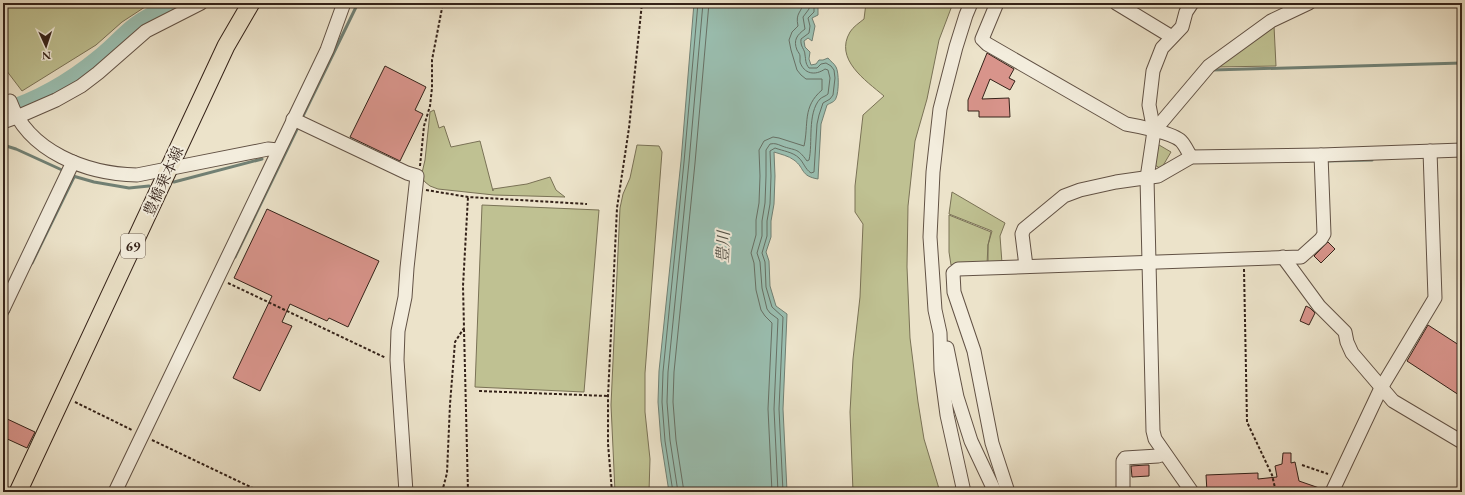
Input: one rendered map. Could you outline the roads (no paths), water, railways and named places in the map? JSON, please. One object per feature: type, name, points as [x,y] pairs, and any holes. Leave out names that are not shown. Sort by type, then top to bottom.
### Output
[{"type":"main road","name":"豊橋乗本線","points":[[18,492],[226,46],[251,3]]},
{"type":"street","points":[[3,122],[14,111],[56,100],[81,86],[146,31],[201,3]]},
{"type":"street","points":[[115,492],[327,50],[344,3]]},
{"type":"street","points":[[964,492],[947,415],[941,370],[940,333],[935,310],[930,237],[933,172],[940,109],[956,47],[971,3]]},
{"type":"street","points":[[997,3],[982,39],[987,44],[1126,124],[1144,127],[1174,136],[1182,141],[1191,157]]},
{"type":"street","points":[[1116,3],[1172,37]]},
{"type":"street","points":[[1192,3],[1186,12],[1182,27],[1162,48],[1153,70],[1150,105],[1154,131],[1147,178],[1153,431],[1155,439],[1164,454],[1192,492]]},
{"type":"street","points":[[1154,131],[1209,66],[1271,21],[1309,3]]},
{"type":"street","points":[[14,111],[26,131],[51,151],[73,162],[93,169],[120,175],[137,175],[268,149],[278,150]]},
{"type":"street","points":[[294,120],[407,173],[417,176],[405,297],[398,331],[397,360],[406,492]]},
{"type":"street","points":[[1026,266],[1022,234],[1024,229],[1064,196],[1080,190],[1158,176],[1191,157],[1321,155],[1462,150]]},
{"type":"street","points":[[1332,492],[1382,388],[1436,298],[1430,151]]},
{"type":"street","points":[[1008,492],[992,443],[974,351],[954,292],[953,273],[958,269],[1301,257],[1321,239],[1324,234],[1321,155]]},
{"type":"street","points":[[3,309],[73,162]]},
{"type":"street","points":[[1283,257],[1319,306],[1345,332],[1347,342],[1352,352],[1393,401],[1462,442]]},
{"type":"street","points":[[940,333],[947,347],[957,396],[971,441],[995,492]]},
{"type":"street","points":[[1123,492],[1123,461],[1125,458],[1158,456],[1164,454]]},
{"type":"water","name":"豊川","points":[[694,3],[818,3],[818,15],[812,18],[815,26],[812,41],[808,38],[804,41],[805,47],[810,52],[809,59],[811,65],[816,64],[819,60],[828,58],[835,66],[838,73],[837,95],[835,100],[827,105],[821,124],[818,179],[812,178],[805,174],[792,159],[774,152],[774,204],[771,221],[771,237],[766,252],[769,261],[770,286],[776,306],[787,314],[783,409],[787,491],[669,492],[661,441],[658,402],[659,371],[681,161]]},
{"type":"waterway","points":[[3,112],[16,108],[66,83],[99,59],[141,22],[179,3]]},
{"type":"waterway","points":[[301,120],[358,3]]},
{"type":"waterway","points":[[1212,70],[1462,63]]},
{"type":"waterway","points":[[235,257],[299,125]]},
{"type":"waterway","points":[[3,145],[16,149],[62,170]]},
{"type":"waterway","points":[[174,182],[262,159]]},
{"type":"waterway","points":[[1326,161],[1372,160]]},
{"type":"waterway","points":[[73,176],[94,182],[129,188],[149,186]]},
{"type":"waterway","points":[[32,263],[74,177]]},
{"type":"waterway","points":[[3,323],[9,310]]}]
